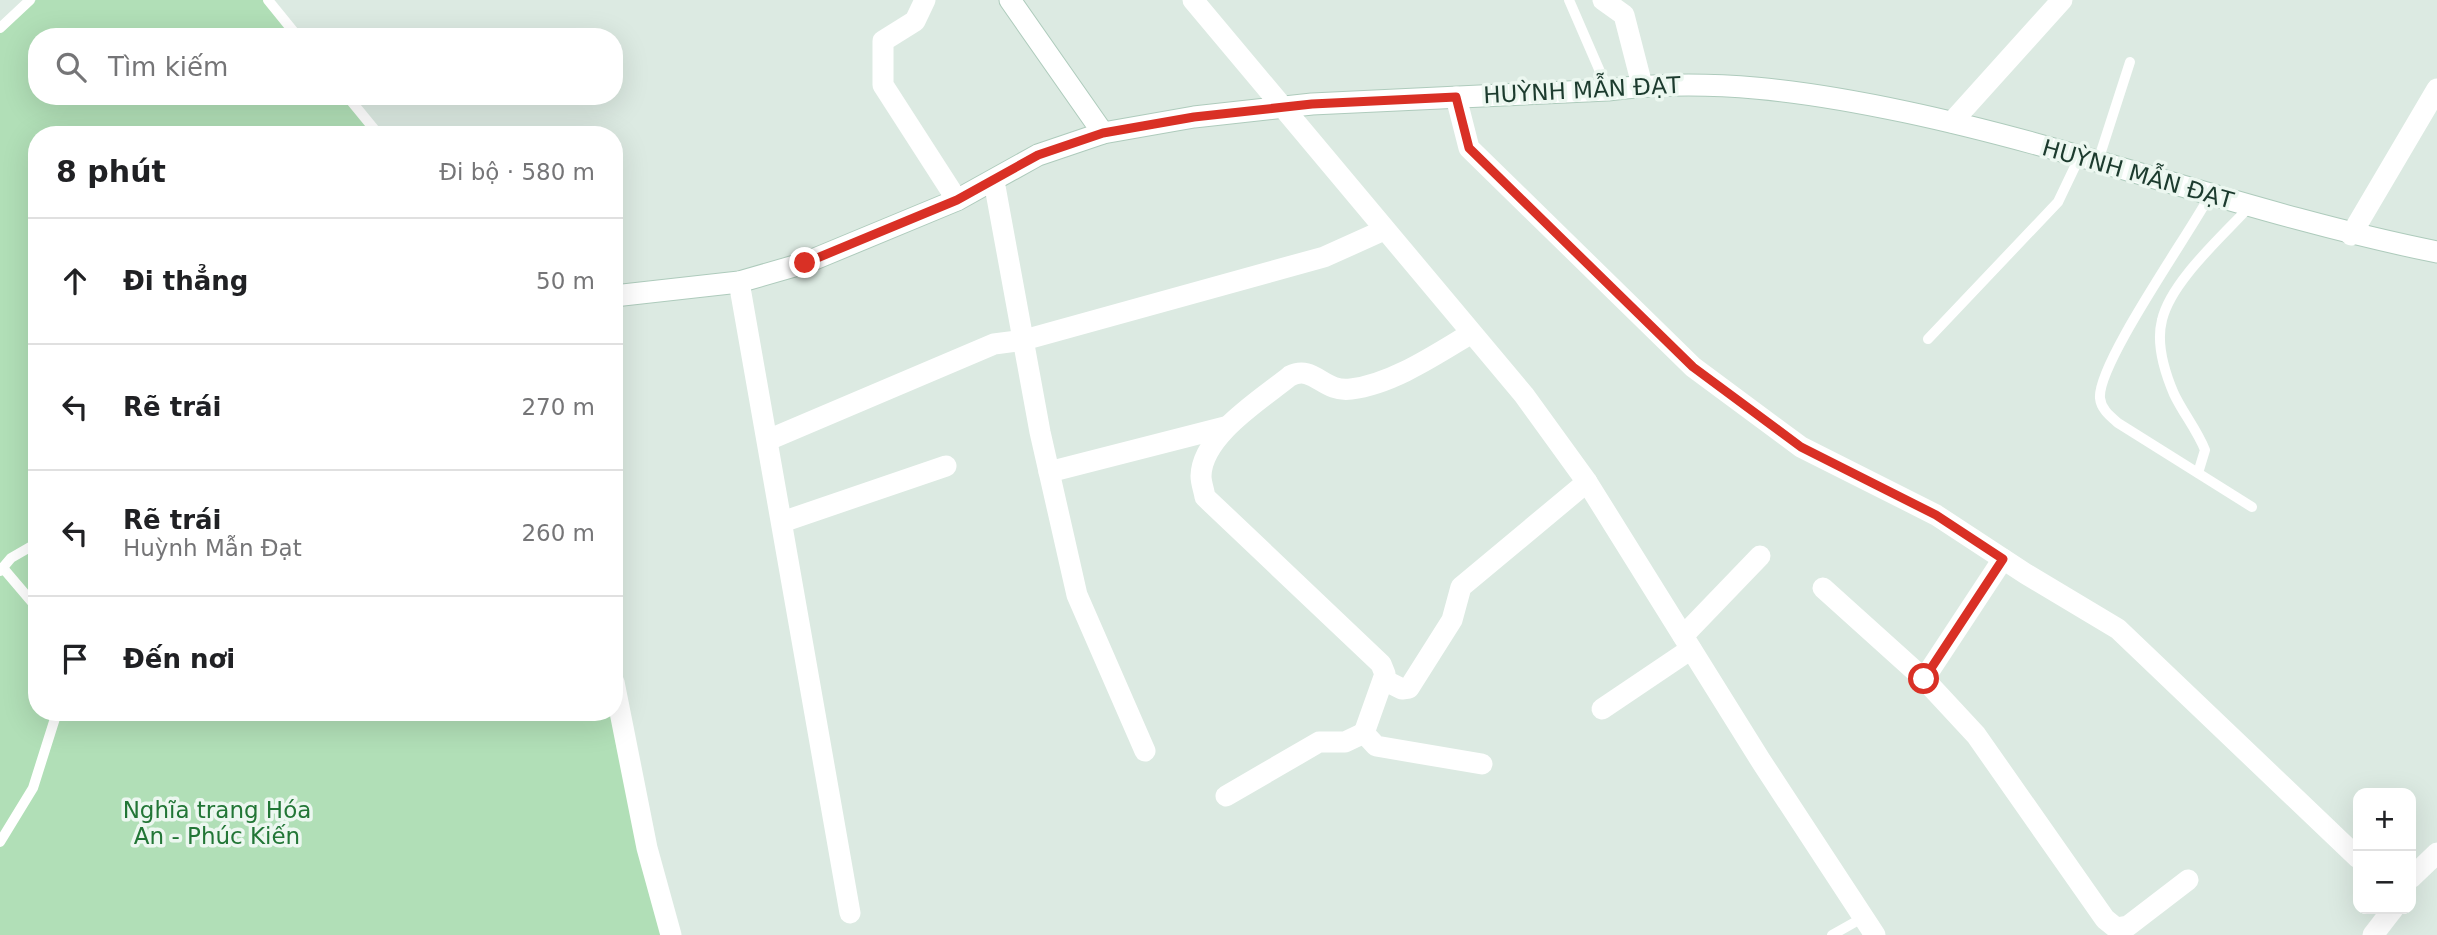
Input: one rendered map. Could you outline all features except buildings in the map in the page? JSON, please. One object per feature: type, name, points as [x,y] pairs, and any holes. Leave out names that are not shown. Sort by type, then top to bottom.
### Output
[{"type":"street","points":[[925,0],[915,21],[883,41],[883,85],[957,200]]},
{"type":"street","points":[[1010,0],[1103,133]]},
{"type":"street","points":[[1193,0],[1470,334],[1524,395],[1587,482],[1869,926]]},
{"type":"street","points":[[1603,0],[1623,15],[1642,85]]},
{"type":"street","points":[[1952,122],[2062,0]]},
{"type":"street","name":"HUỲNH MẪN ĐẠT","points":[[623,295],[739,282],[805,263],[957,200],[1038,155],[1103,133],[1194,117],[1286,109],[1312,104],[1608,90],[1642,85],[1727,84],[1824,95],[1952,122],[2089,158],[2351,235],[2437,252]]},
{"type":"street","points":[[2351,235],[2437,89]]},
{"type":"street","points":[[1456,97],[1469,148],[1693,367],[1801,447],[1936,515],[2118,629],[2353,853]]},
{"type":"street","points":[[994,181],[1049,472],[1077,595],[1145,751]]},
{"type":"street","points":[[768,440],[994,344],[1024,340],[1324,257],[1384,230]]},
{"type":"street","points":[[739,282],[850,913]]},
{"type":"street","points":[[1049,472],[1225,427],[1300,371],[1334,390],[1352,389],[1409,368],[1470,334]]},
{"type":"street","points":[[1225,427],[1203,467],[1205,497],[1381,664],[1384,680],[1364,733],[1345,742],[1319,742],[1226,796]]},
{"type":"street","points":[[782,522],[946,466]]},
{"type":"street","points":[[1384,680],[1402,689],[1409,688],[1452,620],[1461,587],[1587,482]]},
{"type":"street","points":[[1602,709],[1687,643],[1760,556]]},
{"type":"street","points":[[1924,679],[2003,559]]},
{"type":"street","points":[[1823,588],[1924,679],[1976,734],[2097,908],[2116,928],[2128,926],[2188,880]]},
{"type":"street","points":[[622,721],[648,848],[671,935]]},
{"type":"street","points":[[1364,733],[1376,746],[1482,764]]},
{"type":"street","points":[[2416,873],[2437,853]]},
{"type":"street","points":[[2373,935],[2389,914]]},
{"type":"lane","points":[[0,28],[30,0]]},
{"type":"lane","points":[[268,0],[291,28]]},
{"type":"lane","points":[[1569,0],[1608,90]]},
{"type":"lane","points":[[1928,339],[2058,202],[2089,158],[2130,62]]},
{"type":"lane","points":[[354,105],[372,126]]},
{"type":"lane","points":[[2210,195],[2128,329],[2100,396],[2103,408],[2118,423],[2252,507]]},
{"type":"lane","points":[[2198,473],[2205,450],[2174,394],[2161,349],[2162,319],[2196,265],[2250,206]]},
{"type":"lane","points":[[28,548],[11,558],[1,570],[28,598]]},
{"type":"lane","points":[[0,842],[33,788],[54,721]]},
{"type":"lane","points":[[1832,935],[1869,926]]},
{"type":"green space","name":"Nghĩa trang Hóa An - Phúc Kiến","points":[[36,0],[263,0],[286,28],[28,28],[28,105],[349,105],[367,126],[28,126],[28,721],[616,721],[665,935],[0,935],[0,33]]},
{"type":"route","points":[[805,263],[957,200],[1038,155],[1103,133],[1194,117],[1286,109],[1312,104],[1456,97],[1469,148],[1693,367],[1801,447],[1936,515],[2003,559],[1924,679]]}]
